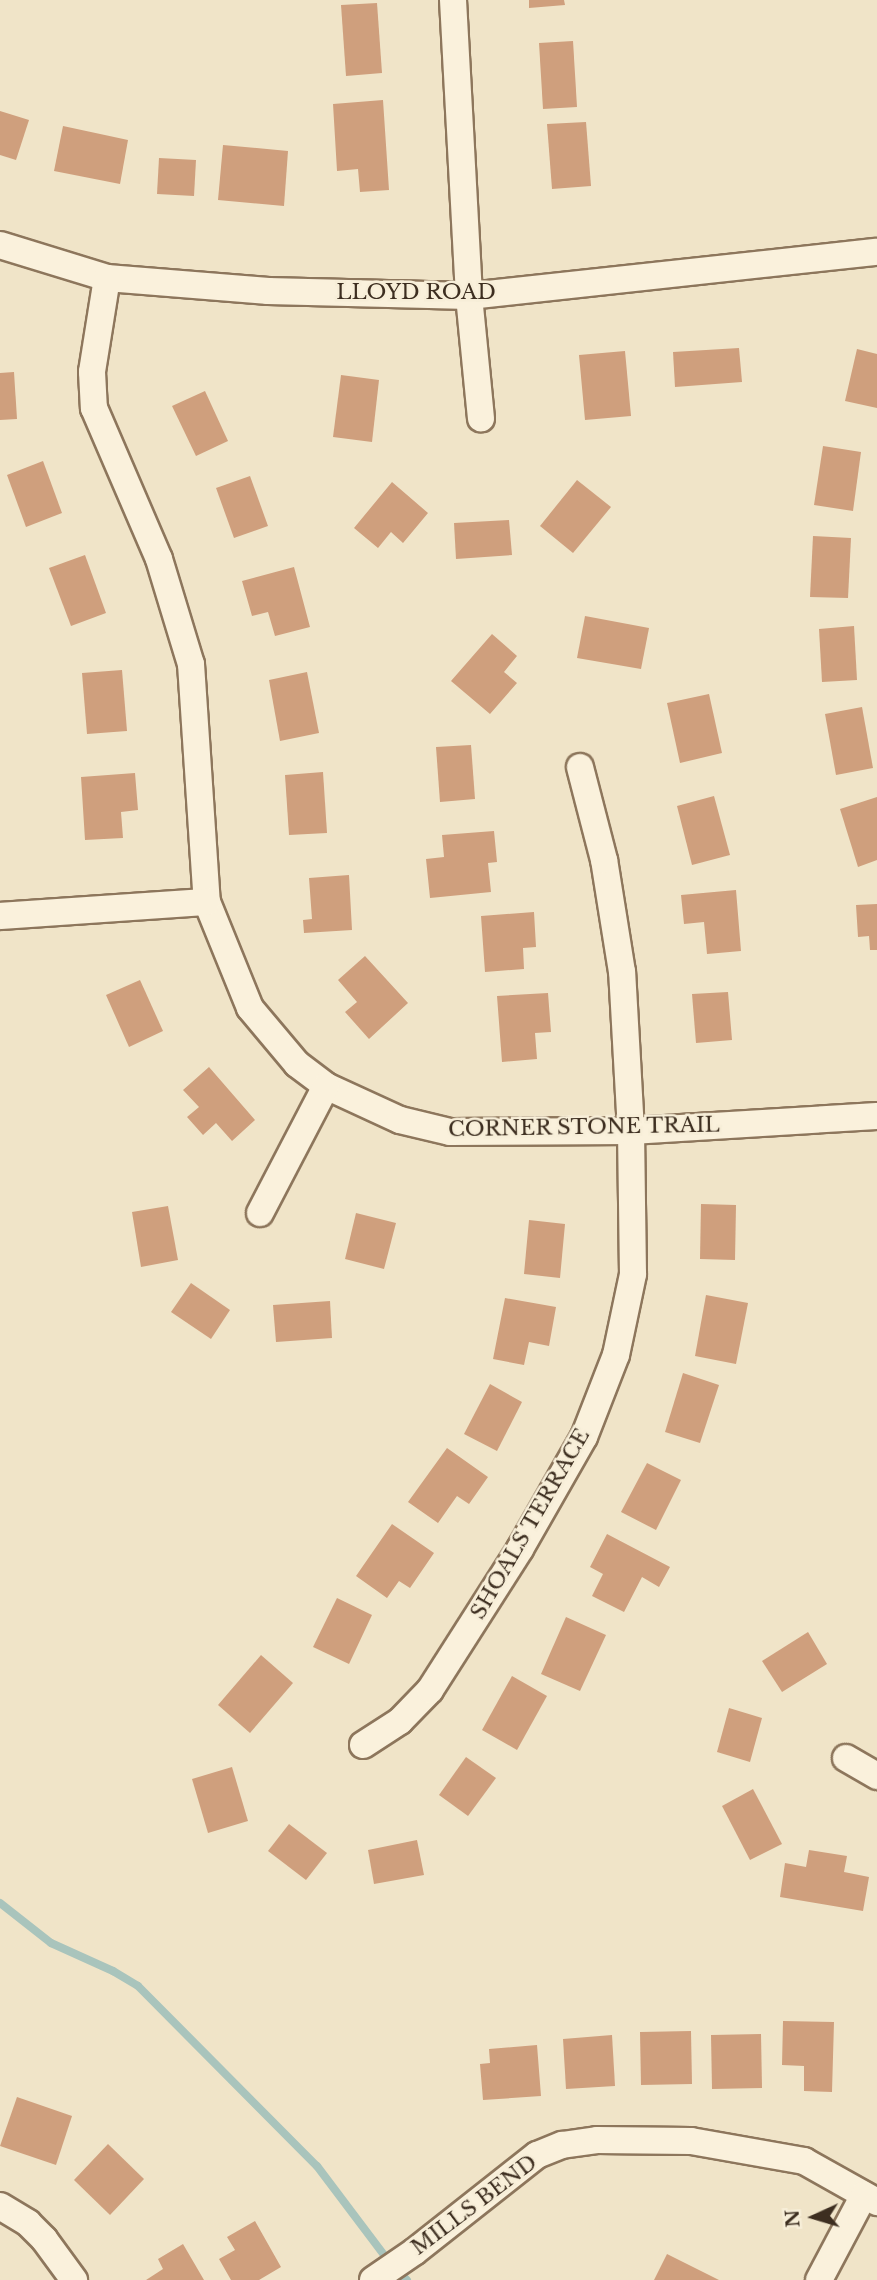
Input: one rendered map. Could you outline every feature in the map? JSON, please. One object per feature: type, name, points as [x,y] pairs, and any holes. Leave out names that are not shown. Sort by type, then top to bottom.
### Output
[{"type":"street","points":[[453,0],[470,296],[481,418]]},
{"type":"street","name":"LLOYD ROAD","points":[[0,246],[107,278],[268,291],[470,296],[877,252]]},
{"type":"street","name":"CORNER STONE TRAIL","points":[[107,278],[92,372],[94,408],[159,559],[191,664],[207,902],[250,1008],[297,1064],[326,1086],[400,1120],[450,1132],[631,1130],[877,1116]]},
{"type":"street","name":"SHOALS TERRACE","points":[[363,1745],[400,1721],[430,1690],[520,1549],[583,1437],[616,1355],[632,1274],[631,1130],[622,972],[604,860],[580,767]]},
{"type":"street","points":[[0,916],[207,902]]},
{"type":"street","points":[[260,1213],[326,1086]]},
{"type":"street","points":[[846,1758],[877,1776]]},
{"type":"street","name":"MILLS BEND","points":[[373,2280],[414,2252],[506,2176],[537,2155],[562,2145],[597,2140],[691,2141],[755,2150],[804,2161],[871,2199]]},
{"type":"street","points":[[819,2280],[871,2199]]},
{"type":"street","points":[[0,2206],[28,2223],[44,2239],[74,2280]]},
{"type":"building","points":[[529,0],[564,0],[565,5],[529,8]]},
{"type":"building","points":[[377,3],[382,73],[346,76],[341,5]]},
{"type":"building","points":[[573,41],[577,107],[543,109],[539,43]]},
{"type":"building","points":[[383,100],[389,190],[360,192],[358,169],[337,171],[333,104]]},
{"type":"building","points":[[0,111],[29,120],[16,160],[0,155]]},
{"type":"building","points":[[586,122],[591,186],[552,189],[547,124]]},
{"type":"building","points":[[63,126],[128,140],[120,184],[54,171]]},
{"type":"building","points":[[223,145],[288,151],[284,206],[218,200]]},
{"type":"building","points":[[159,158],[196,160],[194,196],[157,194]]},
{"type":"building","points":[[739,348],[742,382],[675,387],[673,352]]},
{"type":"building","points":[[857,349],[877,354],[877,408],[845,401]]},
{"type":"building","points":[[625,351],[631,416],[585,420],[579,355]]},
{"type":"building","points":[[14,372],[17,419],[0,420],[0,373]]},
{"type":"building","points":[[341,375],[379,380],[372,442],[333,437]]},
{"type":"building","points":[[205,391],[228,441],[196,456],[172,406]]},
{"type":"building","points":[[823,446],[861,452],[853,511],[814,505]]},
{"type":"building","points":[[43,461],[62,513],[26,527],[7,475]]},
{"type":"building","points":[[250,476],[268,526],[234,538],[216,488]]},
{"type":"building","points":[[577,480],[611,507],[573,553],[540,526]]},
{"type":"building","points":[[392,482],[428,513],[403,543],[391,532],[378,548],[354,528]]},
{"type":"building","points":[[509,520],[512,555],[456,559],[454,523]]},
{"type":"building","points":[[813,536],[851,538],[848,598],[810,597]]},
{"type":"building","points":[[85,555],[106,613],[71,626],[49,568]]},
{"type":"building","points":[[294,567],[310,627],[275,636],[268,612],[252,616],[242,581]]},
{"type":"building","points":[[585,616],[649,628],[641,669],[577,658]]},
{"type":"building","points":[[854,626],[857,680],[822,682],[819,629]]},
{"type":"building","points":[[492,634],[517,656],[504,672],[517,683],[490,714],[451,681]]},
{"type":"building","points":[[122,670],[127,731],[87,734],[82,673]]},
{"type":"building","points":[[307,672],[319,733],[280,741],[269,680]]},
{"type":"building","points":[[709,694],[722,753],[680,763],[667,703]]},
{"type":"building","points":[[862,707],[873,768],[836,775],[825,714]]},
{"type":"building","points":[[471,745],[475,799],[440,802],[436,747]]},
{"type":"building","points":[[323,772],[327,833],[289,835],[285,775]]},
{"type":"building","points":[[135,773],[138,810],[121,812],[123,838],[85,840],[81,777]]},
{"type":"building","points":[[714,796],[730,855],[692,865],[677,806]]},
{"type":"building","points":[[877,797],[877,860],[858,867],[840,809]]},
{"type":"building","points":[[494,831],[497,862],[488,863],[491,892],[430,898],[426,859],[444,857],[442,835]]},
{"type":"building","points":[[349,875],[352,930],[304,933],[303,920],[312,919],[309,878]]},
{"type":"building","points":[[736,890],[741,951],[707,954],[704,922],[684,924],[681,895]]},
{"type":"building","points":[[877,904],[877,950],[870,950],[869,936],[858,937],[856,905]]},
{"type":"building","points":[[534,912],[536,947],[523,948],[524,969],[485,972],[481,916]]},
{"type":"building","points":[[365,956],[408,1003],[369,1039],[345,1012],[357,1002],[338,980]]},
{"type":"building","points":[[140,980],[163,1031],[129,1047],[106,995]]},
{"type":"building","points":[[728,992],[732,1040],[696,1043],[692,994]]},
{"type":"building","points":[[548,993],[551,1032],[535,1033],[537,1059],[502,1062],[497,996]]},
{"type":"building","points":[[209,1067],[255,1120],[232,1141],[216,1123],[203,1135],[187,1117],[199,1107],[183,1090]]},
{"type":"building","points":[[701,1204],[736,1205],[735,1260],[700,1259]]},
{"type":"building","points":[[168,1206],[178,1260],[141,1267],[132,1212]]},
{"type":"building","points":[[356,1213],[396,1223],[384,1269],[345,1259]]},
{"type":"building","points":[[529,1220],[565,1224],[560,1278],[524,1274]]},
{"type":"building","points":[[191,1283],[230,1310],[211,1339],[171,1312]]},
{"type":"building","points":[[706,1295],[748,1303],[736,1364],[695,1356]]},
{"type":"building","points":[[505,1298],[556,1307],[549,1346],[529,1342],[524,1365],[493,1359]]},
{"type":"building","points":[[330,1301],[332,1338],[276,1342],[273,1305]]},
{"type":"building","points":[[683,1373],[719,1385],[700,1443],[665,1432]]},
{"type":"building","points":[[490,1384],[522,1402],[497,1451],[464,1434]]},
{"type":"building","points":[[447,1448],[488,1477],[469,1504],[457,1496],[438,1523],[408,1502]]},
{"type":"building","points":[[647,1463],[681,1480],[656,1530],[621,1512]]},
{"type":"building","points":[[392,1524],[434,1553],[410,1588],[399,1581],[387,1598],[356,1576]]},
{"type":"building","points":[[607,1534],[670,1567],[659,1587],[642,1577],[624,1612],[592,1596],[603,1574],[590,1567]]},
{"type":"building","points":[[337,1598],[372,1615],[349,1664],[313,1647]]},
{"type":"building","points":[[566,1617],[606,1635],[580,1691],[541,1674]]},
{"type":"building","points":[[808,1632],[827,1664],[782,1692],[762,1661]]},
{"type":"building","points":[[261,1655],[293,1683],[250,1733],[218,1705]]},
{"type":"building","points":[[512,1676],[547,1696],[517,1750],[482,1730]]},
{"type":"building","points":[[729,1708],[762,1718],[750,1762],[717,1752]]},
{"type":"building","points":[[466,1757],[496,1778],[468,1816],[439,1795]]},
{"type":"building","points":[[232,1767],[248,1821],[208,1833],[192,1779]]},
{"type":"building","points":[[753,1789],[782,1844],[750,1860],[722,1806]]},
{"type":"building","points":[[289,1824],[327,1853],[306,1880],[268,1851]]},
{"type":"building","points":[[417,1840],[424,1875],[374,1884],[368,1850]]},
{"type":"building","points":[[809,1850],[847,1856],[844,1872],[869,1877],[863,1911],[780,1897],[785,1863],[806,1867]]},
{"type":"building","points":[[783,2021],[834,2022],[832,2092],[804,2091],[804,2066],[782,2065]]},
{"type":"building","points":[[691,2031],[692,2084],[641,2085],[640,2032]]},
{"type":"building","points":[[761,2034],[762,2088],[712,2089],[711,2035]]},
{"type":"building","points":[[612,2035],[615,2086],[566,2089],[563,2039]]},
{"type":"building","points":[[537,2045],[541,2096],[483,2100],[480,2064],[490,2063],[489,2049]]},
{"type":"building","points":[[17,2097],[72,2116],[56,2165],[0,2146]]},
{"type":"building","points":[[108,2144],[144,2179],[110,2215],[74,2180]]},
{"type":"building","points":[[255,2221],[281,2267],[259,2280],[231,2280],[219,2259],[235,2250],[227,2237]]},
{"type":"building","points":[[183,2244],[204,2280],[146,2280],[163,2269],[158,2259]]},
{"type":"building","points":[[667,2254],[719,2280],[654,2280]]},
{"type":"waterway","points":[[0,1903],[51,1943],[113,1971],[138,1986],[317,2166],[393,2267],[407,2280]]}]
